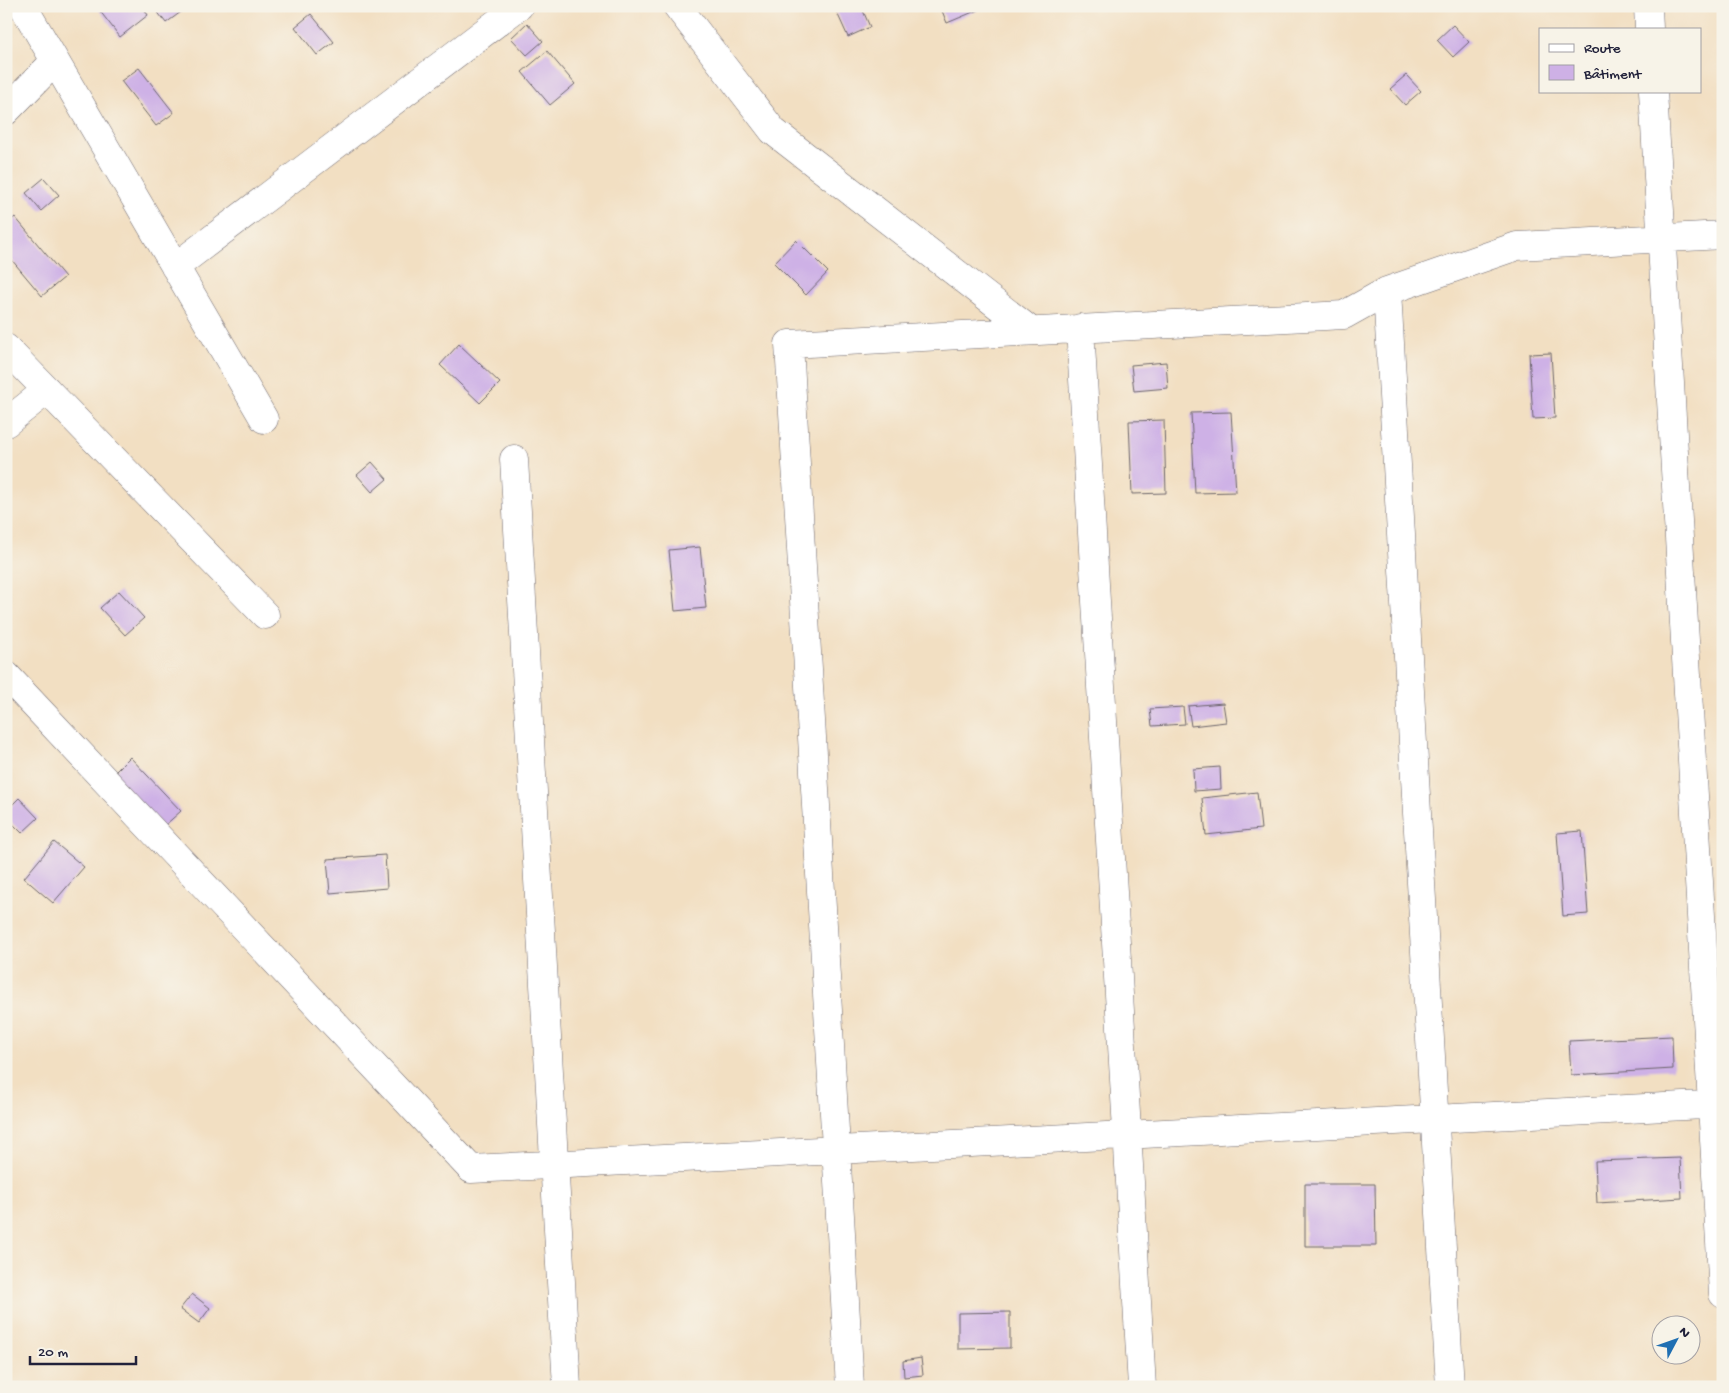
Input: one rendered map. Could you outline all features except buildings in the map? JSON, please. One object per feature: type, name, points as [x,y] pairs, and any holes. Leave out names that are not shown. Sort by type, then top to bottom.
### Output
[{"type":"street","points":[[23,6],[264,419]]},
{"type":"street","points":[[175,267],[519,6]]},
{"type":"street","points":[[677,6],[773,131],[1031,331]]},
{"type":"street","points":[[1648,6],[1649,28]]},
{"type":"street","points":[[6,111],[55,61]]},
{"type":"street","points":[[1653,92],[1717,1104],[1723,1294]]},
{"type":"street","points":[[850,1387],[789,344],[1344,315],[1387,291],[1518,246],[1723,235]]},
{"type":"street","points":[[1387,291],[1450,1387]]},
{"type":"street","points":[[1080,328],[1142,1387]]},
{"type":"street","points":[[6,348],[265,615]]},
{"type":"street","points":[[6,423],[47,390]]},
{"type":"street","points":[[514,459],[567,1387]]},
{"type":"street","points":[[6,675],[471,1169],[1717,1104]]}]
